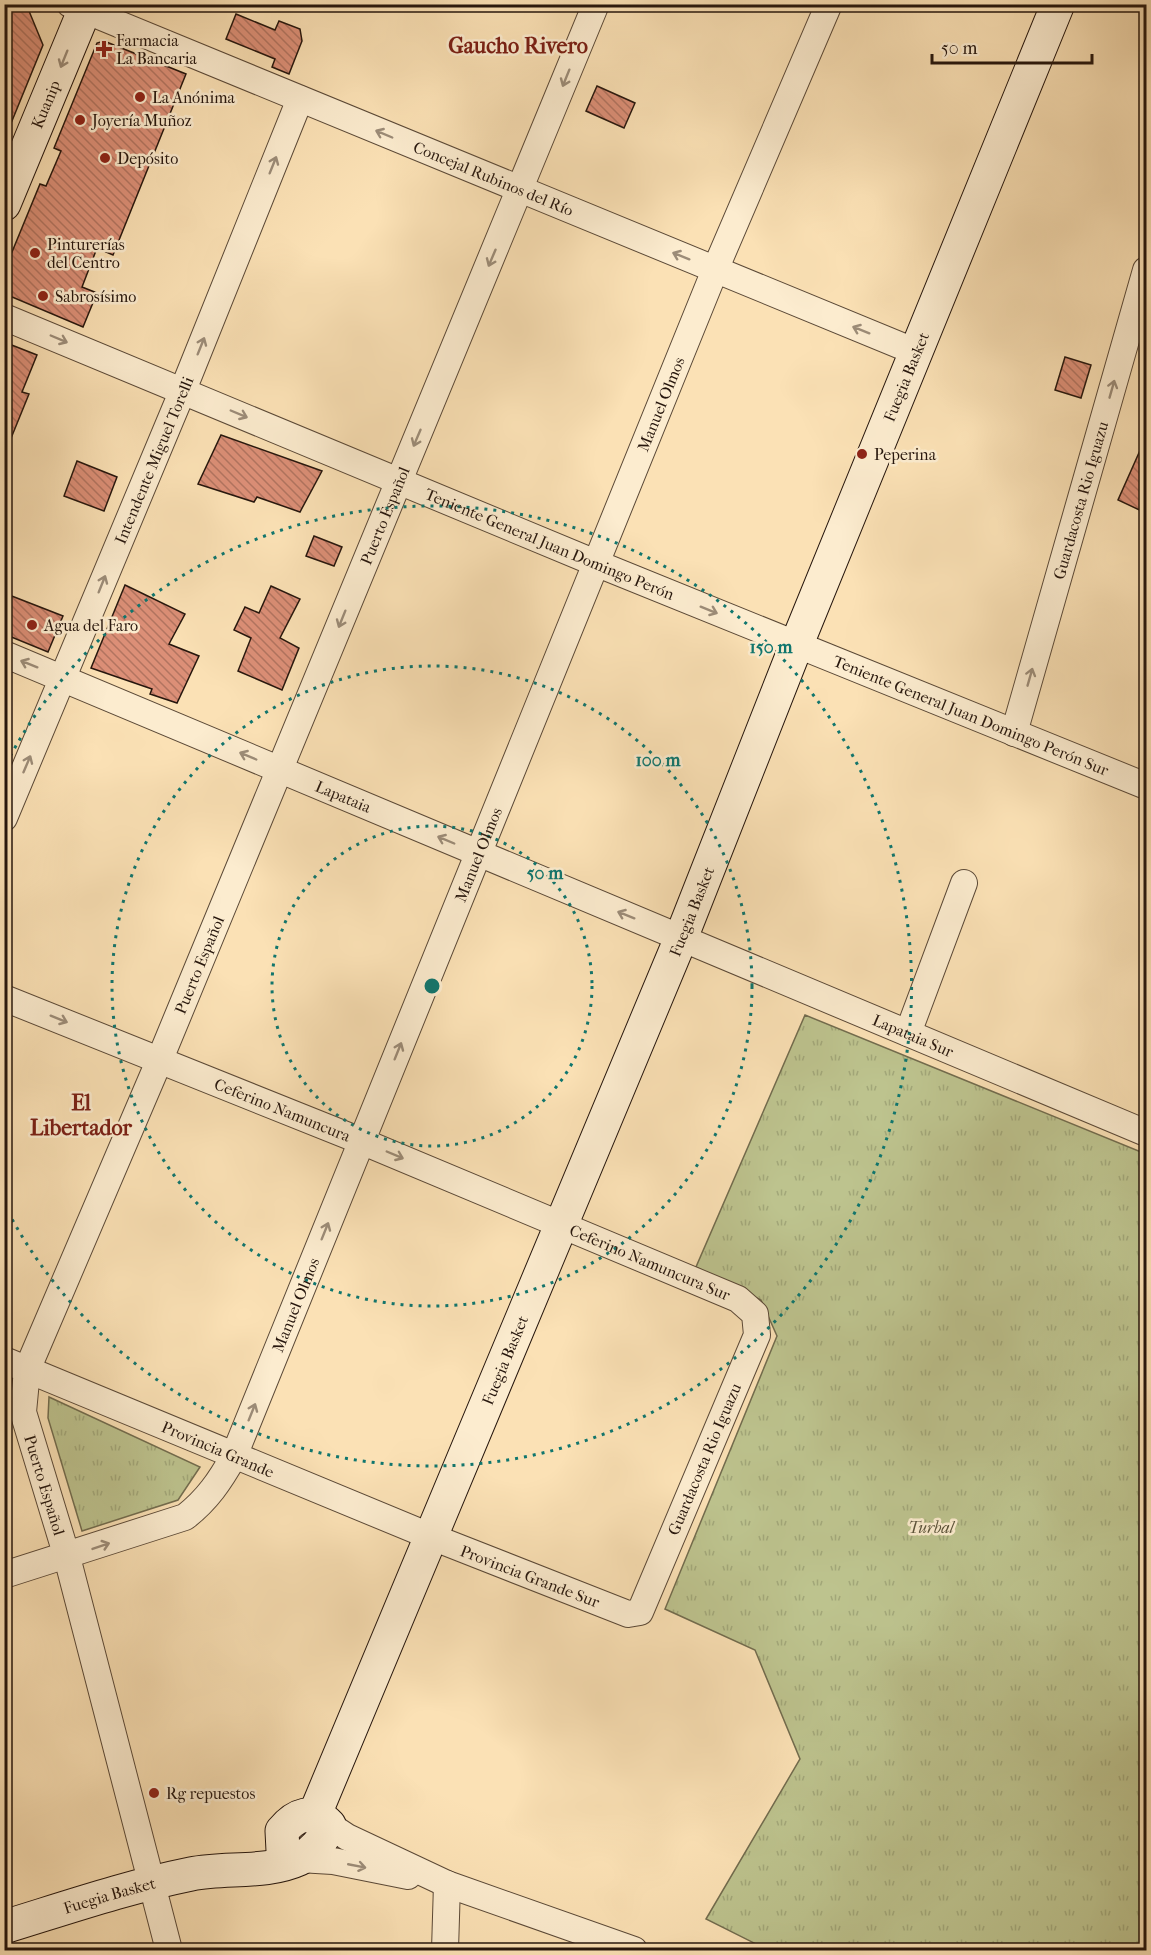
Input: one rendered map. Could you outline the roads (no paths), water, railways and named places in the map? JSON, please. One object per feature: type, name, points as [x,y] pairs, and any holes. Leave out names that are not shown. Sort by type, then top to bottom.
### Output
[{"type":"main road","name":"Fuegia Basket","points":[[4,1927],[152,1882],[214,1869],[276,1866],[291,1850],[318,1844],[322,1820],[432,1537],[681,938],[796,646],[1058,4]]},
{"type":"main road","name":"Kuanip","points":[[4,204],[80,6]]},
{"type":"street","name":"Manuel Olmos","points":[[4,1575],[185,1518],[203,1503],[219,1483],[234,1456],[598,564],[715,270],[829,4]]},
{"type":"street","name":"Puerto Español","points":[[169,1950],[67,1557],[23,1412],[16,1365],[160,1059],[520,191],[594,5]]},
{"type":"street","name":"Concejal Rubinos del Río","points":[[80,6],[520,191],[916,352]]},
{"type":"street","name":"Intendente Miguel Torelli","points":[[4,818],[183,390],[300,99]]},
{"type":"street","name":"Guardacosta Rio Iguazu","points":[[1014,733],[1146,270]]},
{"type":"street","name":"Teniente General Juan Domingo Perón","points":[[4,317],[796,646]]},
{"type":"street","name":"Teniente General Juan Domingo Perón Sur","points":[[796,646],[1146,786]]},
{"type":"street","name":"Lapataia","points":[[4,654],[681,938]]},
{"type":"street","points":[[908,1033],[964,883]]},
{"type":"street","name":"Lapataia Sur","points":[[681,938],[1146,1133]]},
{"type":"street","name":"Ceferino Namuncura","points":[[4,998],[361,1141],[560,1226]]},
{"type":"street","name":"Ceferino Namuncura Sur","points":[[560,1226],[738,1299]]},
{"type":"street","name":"Guardacosta Rio Iguazu","points":[[628,1614],[640,1612],[757,1335],[755,1314],[738,1299]]},
{"type":"street","name":"Provincia Grande","points":[[16,1365],[432,1537]]},
{"type":"street","name":"Provincia Grande Sur","points":[[432,1537],[628,1614]]},
{"type":"street","points":[[322,1820],[347,1837],[447,1884],[634,1950]]},
{"type":"street","points":[[291,1850],[333,1861],[447,1884]]},
{"type":"street","points":[[445,1950],[447,1884]]},
{"type":"place","name":"Farmacia La Bancaria","points":[[104,49]]},
{"type":"place","name":"La Anónima","points":[[140,97]]},
{"type":"place","name":"Joyería Muñoz","points":[[80,120]]},
{"type":"place","name":"Depósito","points":[[105,158]]},
{"type":"place","name":"Pinturerías del Centro","points":[[35,253]]},
{"type":"place","name":"Sabrosísimo","points":[[43,296]]},
{"type":"place","name":"Peperina","points":[[862,454]]},
{"type":"place","name":"Agua del Faro","points":[[32,625]]},
{"type":"place","name":"Rg repuestos","points":[[154,1793]]},
{"type":"district","name":"Gaucho Rivero","points":[[518,45]]},
{"type":"district","name":"El Libertador","points":[[81,1114]]},
{"type":"park label","name":"Turbal","points":[[931,1527]]}]
